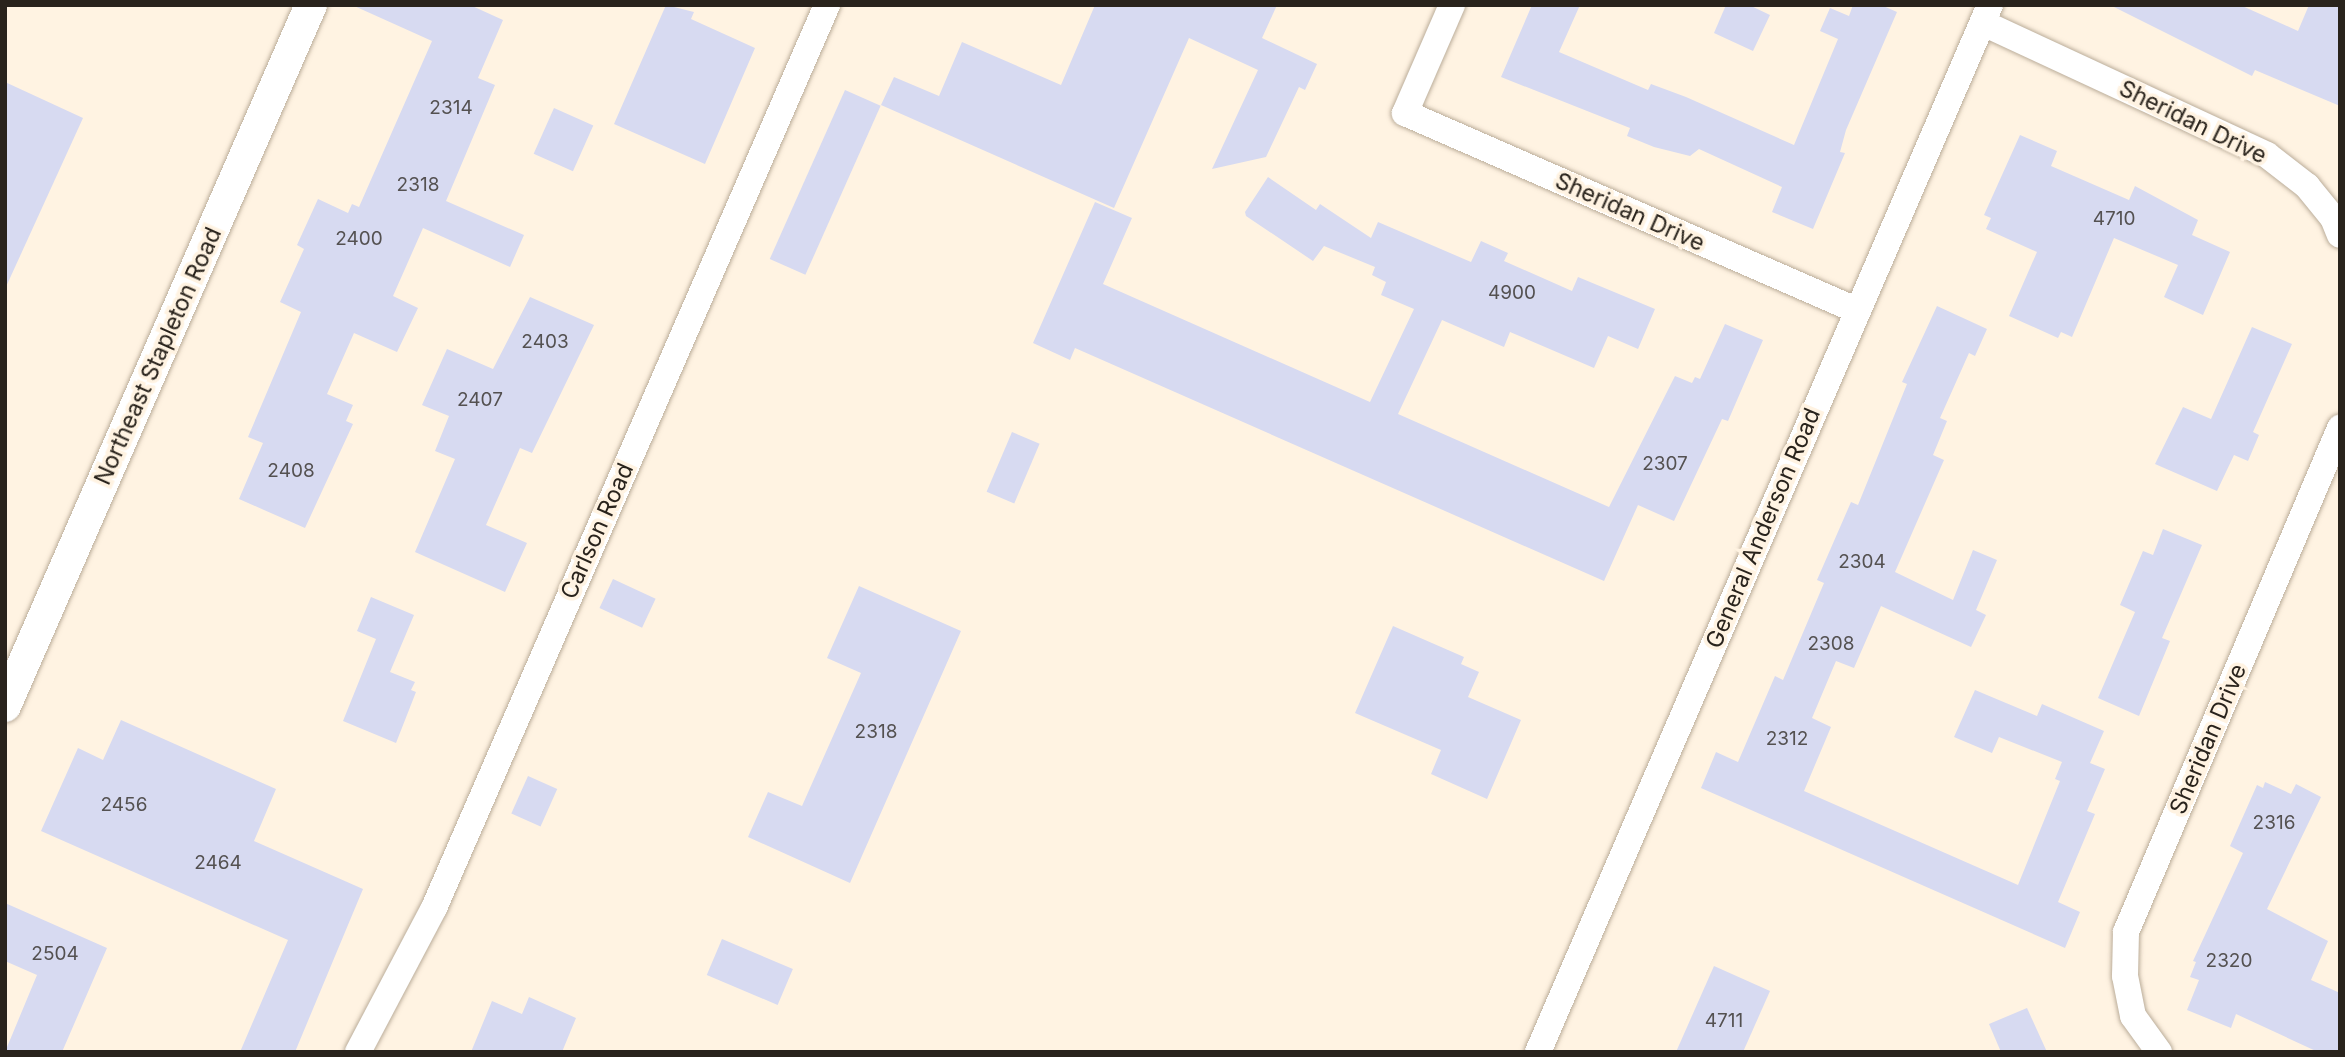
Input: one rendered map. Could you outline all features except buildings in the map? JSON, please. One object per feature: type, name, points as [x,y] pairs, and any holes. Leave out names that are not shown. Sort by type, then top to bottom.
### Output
[{"type":"street","name":"Northeast Stapleton Road","points":[[5,706],[311,5]]},
{"type":"street","name":"Carlson Road","points":[[358,1052],[434,908],[827,5]]},
{"type":"street","name":"Sheridan Drive","points":[[1452,5],[1405,113],[1856,310]]},
{"type":"street","name":"Sheridan Drive","points":[[1987,14],[2267,155],[2306,186],[2333,218],[2340,235]]},
{"type":"street","name":"General Anderson Road","points":[[1538,1052],[1856,310],[1987,14]]},
{"type":"street","name":"Sheridan Drive","points":[[2159,1052],[2133,1016],[2125,976],[2126,932],[2340,428]]}]
